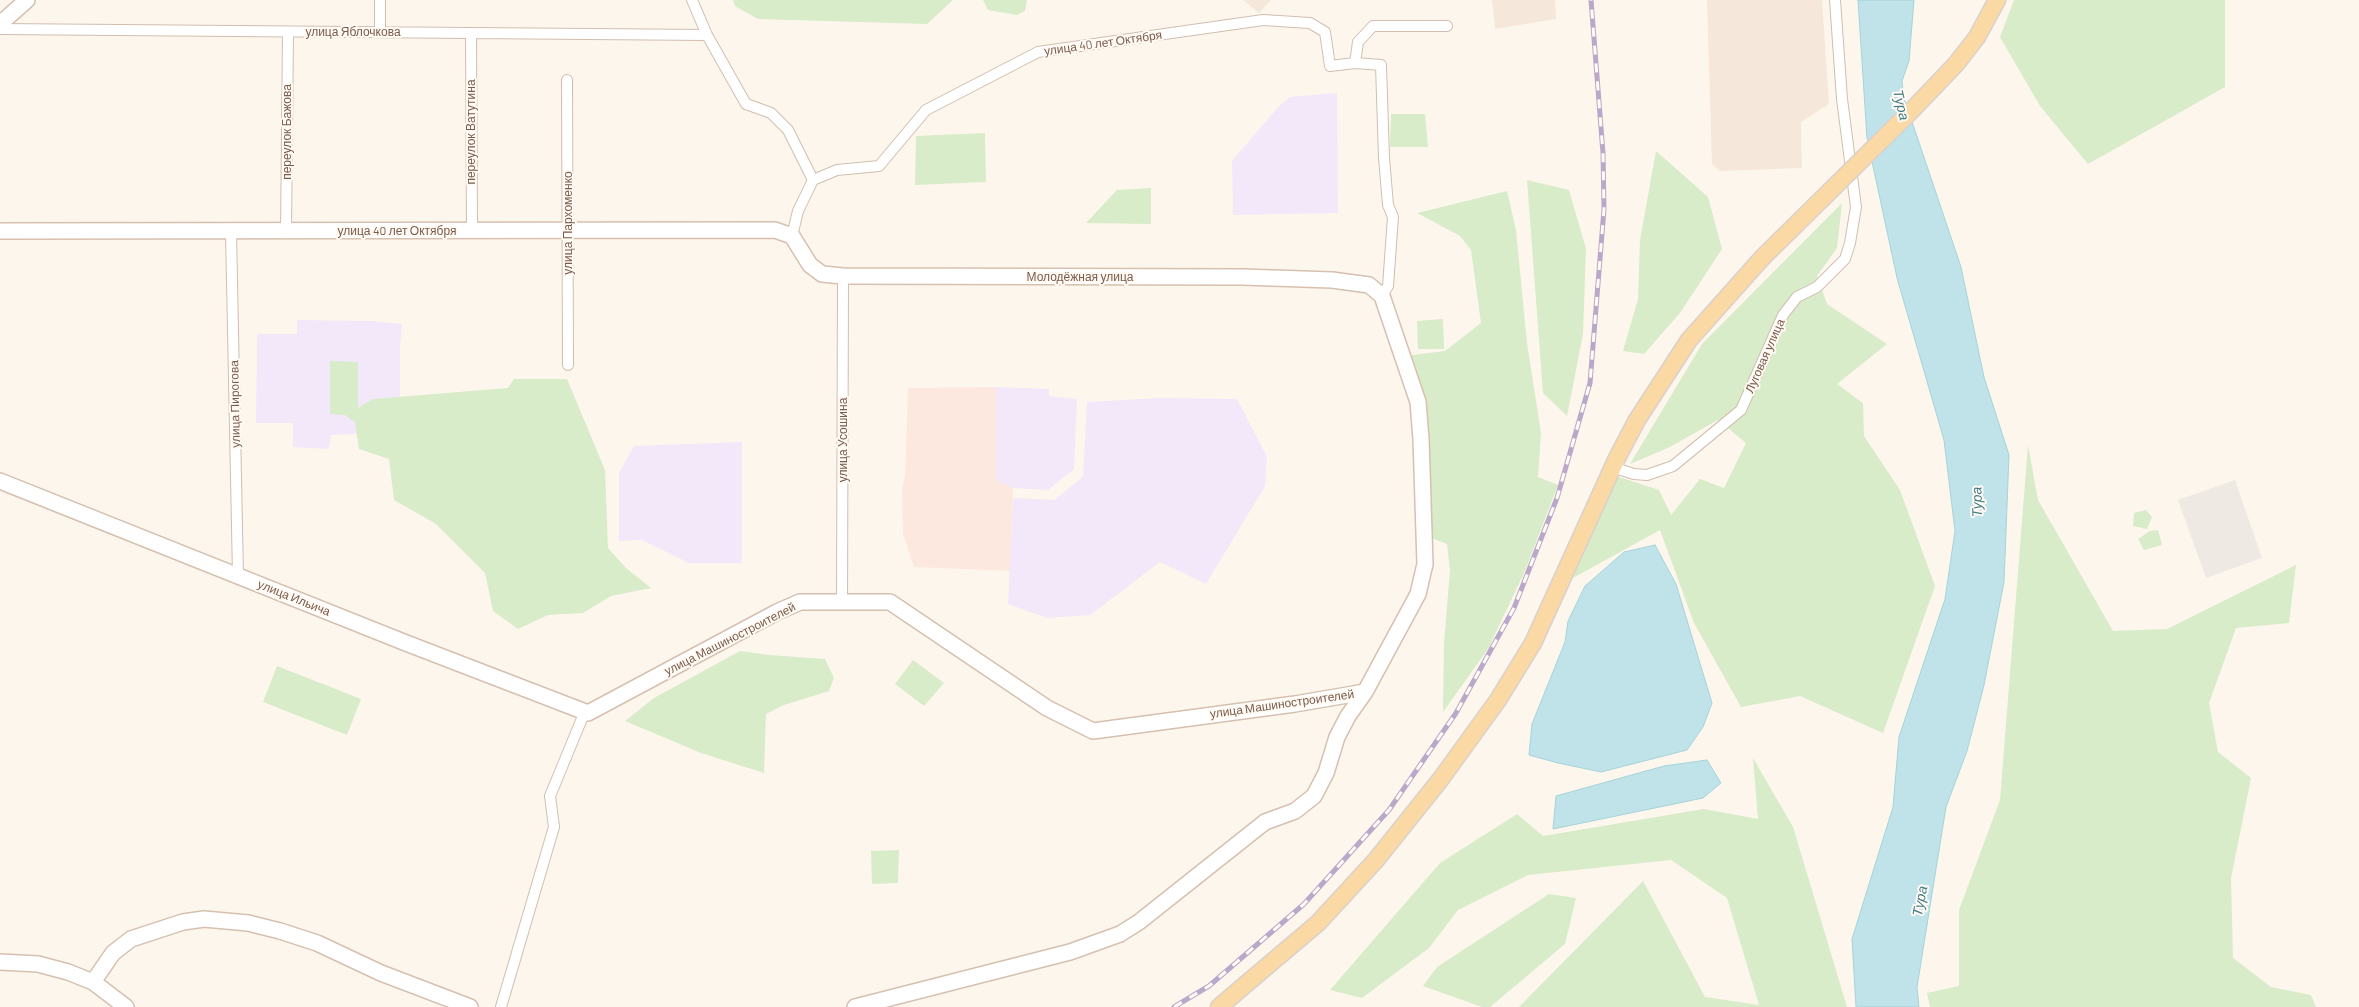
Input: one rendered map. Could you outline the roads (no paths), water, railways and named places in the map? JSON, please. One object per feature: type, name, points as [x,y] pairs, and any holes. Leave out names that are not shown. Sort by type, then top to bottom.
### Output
[{"type":"main road","points":[[1219,1007],[1318,923],[1376,860],[1498,700],[1533,643],[1612,467],[1637,420],[1689,340],[1762,258],[1956,64],[1977,37],[1997,0]]},
{"type":"street","points":[[0,24],[27,0]]},
{"type":"street","points":[[380,0],[380,32]]},
{"type":"street","points":[[692,0],[707,35],[746,104],[771,114],[788,130],[813,180],[798,211],[792,236]]},
{"type":"street","name":"Луговая улица","points":[[1612,467],[1634,474],[1647,475],[1673,466],[1741,410],[1783,315],[1797,297],[1817,287],[1845,259],[1850,243],[1856,207],[1842,99],[1834,0]]},
{"type":"street","name":"улица 40 лет Октября","points":[[813,180],[837,170],[879,166],[926,110],[1038,52],[1263,20],[1310,23],[1325,32],[1330,66],[1354,63]]},
{"type":"street","points":[[1382,296],[1388,286],[1393,217],[1388,205],[1384,158],[1381,65],[1354,63],[1358,42],[1373,26],[1447,26]]},
{"type":"street","name":"улица Яблочкова","points":[[0,29],[707,35]]},
{"type":"street","name":"переулок Бажова","points":[[286,232],[288,32]]},
{"type":"street","name":"переулок Ватутина","points":[[471,33],[472,231]]},
{"type":"street","name":"улица Пархоменко","points":[[568,80],[568,365]]},
{"type":"street","name":"улица 40 лет Октября","points":[[0,231],[775,230],[792,236]]},
{"type":"street","name":"улица Пирогова","points":[[231,232],[238,576]]},
{"type":"street","name":"Молодёжная улица","points":[[792,236],[810,264],[822,274],[843,276],[1243,277],[1332,280],[1369,285],[1382,296]]},
{"type":"street","name":"улица Усошина","points":[[842,603],[843,276]]},
{"type":"street","name":"улица Машиностроителей","points":[[588,713],[777,612],[800,602],[890,602],[1047,708],[1093,731],[1295,704],[1365,692],[1418,594],[1425,564],[1418,402],[1399,352],[1382,296]]},
{"type":"street","name":"улица Ильича","points":[[0,481],[588,713]]},
{"type":"street","points":[[855,1007],[1070,952],[1120,934],[1139,922],[1265,822],[1295,811],[1314,796],[1326,773],[1337,737],[1348,716],[1365,692]]},
{"type":"street","points":[[501,1007],[554,827],[550,796],[583,716],[588,713]]},
{"type":"street","points":[[93,982],[112,953],[131,940],[183,922],[204,919],[248,923],[317,943],[381,973],[470,1007]]},
{"type":"street","points":[[0,962],[38,964],[68,972],[93,982],[126,1007]]},
{"type":"water","name":"Тура","points":[[1858,0],[1914,0],[1909,61],[1902,81],[1904,98],[1961,267],[1984,377],[2009,455],[2004,582],[1984,685],[1967,751],[1946,807],[1917,987],[1919,1007],[1856,1007],[1852,939],[1893,807],[1899,737],[1945,599],[1955,531],[1944,440],[1897,278],[1867,138]]},
{"type":"water","points":[[1655,545],[1676,584],[1712,703],[1703,727],[1687,750],[1601,772],[1529,755],[1532,724],[1565,642],[1568,621],[1585,586],[1624,552]]},
{"type":"water","points":[[1707,760],[1721,783],[1703,798],[1553,829],[1556,796],[1664,766]]},
{"type":"railway","points":[[1174,1007],[1209,986],[1304,904],[1389,810],[1456,713],[1514,608],[1557,498],[1590,383],[1604,209],[1603,153],[1591,0]]}]
